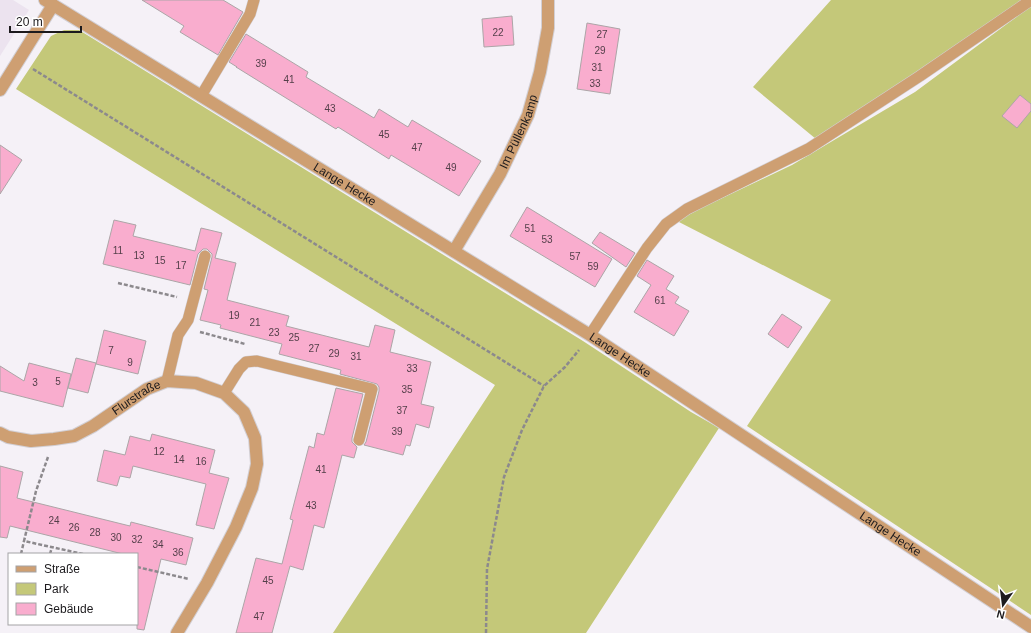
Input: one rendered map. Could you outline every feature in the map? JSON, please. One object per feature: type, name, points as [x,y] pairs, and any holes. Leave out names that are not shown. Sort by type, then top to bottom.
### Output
[{"type":"street","name":"Im Püllenkamp","points":[[454,251],[500,174],[528,115],[540,72],[548,28],[548,0]]},
{"type":"street","name":"Lange Hecke","points":[[49,2],[590,335],[1031,627]]},
{"type":"street","points":[[0,90],[49,2]]},
{"type":"street","name":"Flurstraße","points":[[0,433],[8,437],[31,441],[74,436],[93,426],[146,389],[167,381],[196,383],[224,393],[244,412],[255,438],[257,464],[252,488],[236,527],[207,583],[177,633]]},
{"type":"lane","points":[[201,96],[250,14],[254,0]]},
{"type":"lane","points":[[590,335],[647,248],[666,224],[687,209],[808,149],[920,76],[1031,0]]},
{"type":"lane","points":[[167,381],[178,335],[188,320],[205,256]]},
{"type":"lane","points":[[224,393],[239,369],[246,362],[257,360],[372,389],[359,440]]},
{"type":"path","points":[[18,60],[544,386]]},
{"type":"path","points":[[118,283],[193,300]]},
{"type":"path","points":[[183,328],[250,345],[246,362]]},
{"type":"path","points":[[486,633],[487,569],[504,477],[522,430],[544,386],[565,367],[583,346],[590,335]]},
{"type":"path","points":[[21,553],[36,491],[54,439]]},
{"type":"path","points":[[24,541],[79,553]]},
{"type":"path","points":[[50,553],[52,547]]},
{"type":"path","points":[[138,567],[207,583]]},
{"type":"shaded area","points":[[0,0],[13,0],[29,10],[0,56]]},
{"type":"green space","points":[[831,0],[1022,0],[906,81],[816,139],[753,87]]},
{"type":"green space","points":[[1031,6],[1031,615],[747,426],[831,300],[677,221],[703,207],[792,165],[915,92]]},
{"type":"green space","points":[[64,30],[79,30],[583,341],[691,412],[719,428],[586,633],[333,633],[495,385],[16,89],[51,36]]},
{"type":"building","points":[[142,0],[223,0],[243,12],[218,55],[180,32],[184,26]]},
{"type":"building","points":[[512,16],[514,45],[484,47],[482,19]]},
{"type":"building","points":[[587,23],[620,29],[610,94],[577,89]]},
{"type":"building","points":[[246,34],[308,72],[306,77],[374,118],[379,109],[408,127],[412,120],[481,161],[459,196],[391,155],[389,159],[338,127],[336,129],[229,62]]},
{"type":"building","points":[[1020,95],[1031,104],[1031,111],[1017,128],[1002,116]]},
{"type":"building","points":[[0,145],[22,160],[0,194]]},
{"type":"building","points":[[527,207],[612,259],[595,287],[510,236]]},
{"type":"building","points":[[114,220],[136,225],[133,236],[195,251],[201,228],[222,233],[215,258],[236,263],[227,300],[289,316],[286,326],[369,347],[375,325],[395,330],[390,352],[431,362],[421,404],[434,407],[429,428],[416,424],[410,446],[406,445],[403,455],[364,445],[379,391],[377,384],[340,374],[341,370],[279,354],[282,344],[220,328],[221,325],[200,320],[208,290],[204,289],[212,257],[212,254],[207,249],[203,249],[198,254],[190,285],[103,264]]},
{"type":"building","points":[[600,232],[635,253],[626,267],[592,243]]},
{"type":"building","points":[[647,260],[674,276],[666,289],[679,297],[675,303],[689,311],[674,336],[634,312],[651,285],[637,276]]},
{"type":"building","points":[[782,314],[802,327],[788,348],[768,334]]},
{"type":"building","points":[[104,330],[146,341],[138,374],[96,364]]},
{"type":"building","points":[[76,358],[96,363],[88,393],[68,388]]},
{"type":"building","points":[[29,363],[71,374],[63,407],[0,391],[0,366],[24,381]]},
{"type":"building","points":[[336,388],[363,394],[352,438],[352,442],[357,447],[354,458],[342,455],[324,528],[314,525],[303,570],[290,566],[272,633],[236,633],[256,558],[282,564],[293,520],[290,519],[309,446],[314,448],[317,433],[324,435]]},
{"type":"building","points":[[152,434],[215,450],[209,473],[229,478],[214,529],[196,525],[206,484],[133,466],[130,478],[120,476],[117,486],[97,481],[104,450],[125,455],[130,436],[150,441]]},
{"type":"building","points":[[0,466],[23,472],[17,498],[130,526],[131,522],[193,538],[186,565],[161,559],[144,630],[137,629],[138,553],[119,553],[10,526],[7,538],[0,537]]}]
